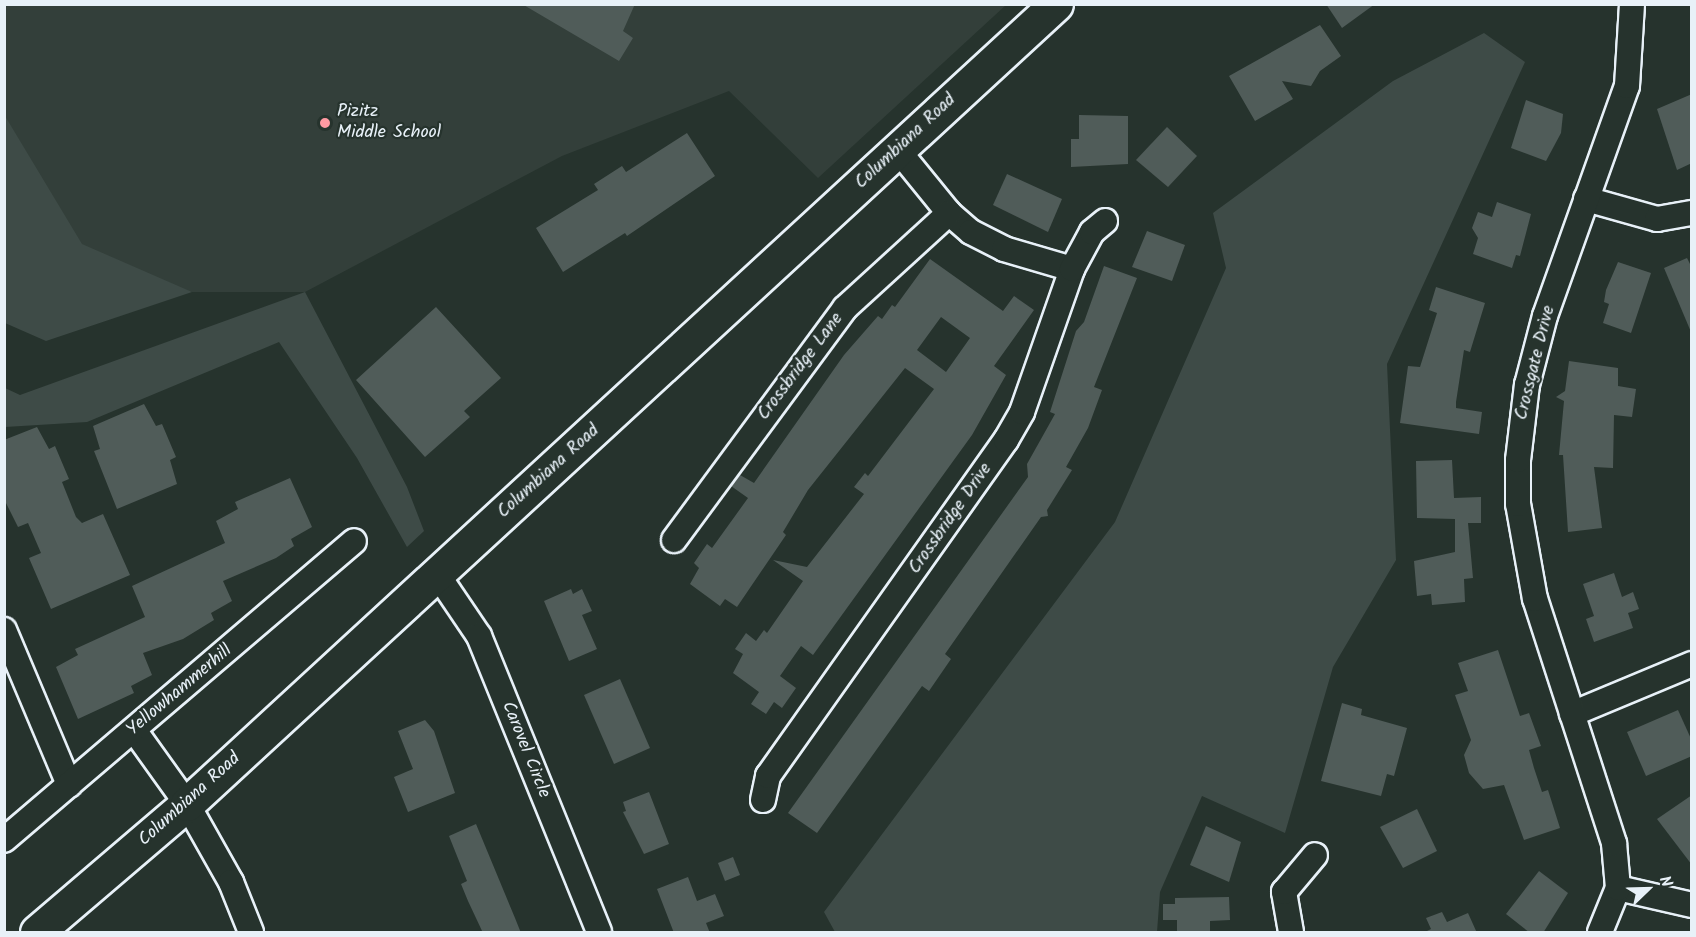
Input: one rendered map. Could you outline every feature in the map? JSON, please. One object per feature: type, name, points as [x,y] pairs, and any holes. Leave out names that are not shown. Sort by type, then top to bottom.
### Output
[{"type":"main road","name":"Columbiana Road","points":[[37,933],[187,804],[1056,4]]},
{"type":"street","name":"Crossgate Drive","points":[[1600,933],[1618,888],[1614,843],[1572,714],[1524,552],[1518,460],[1520,423],[1535,350],[1627,86],[1632,4]]},
{"type":"street","points":[[897,149],[949,213],[1004,249],[1072,269]]},
{"type":"street","points":[[1587,199],[1657,219],[1692,213]]},
{"type":"street","name":"Crossbridge Lane","points":[[674,540],[845,308],[949,213]]},
{"type":"street","name":"Crossbridge Drive","points":[[763,800],[768,776],[1006,440],[1022,412],[1072,269],[1092,232],[1106,220]]},
{"type":"street","name":"Yellowhammerhill","points":[[4,840],[354,541]]},
{"type":"street","name":"Carovel Circle","points":[[437,574],[479,636],[600,933]]},
{"type":"street","points":[[4,630],[11,666],[69,785]]},
{"type":"street","points":[[1572,714],[1692,664]]},
{"type":"street","points":[[134,730],[187,804],[231,882],[251,933]]},
{"type":"street","points":[[1291,933],[1284,891],[1315,855]]},
{"type":"street","points":[[1618,888],[1692,905]]},
{"type":"shaded area","name":"Pizitz Middle School","points":[[4,5],[1006,5],[818,178],[729,91],[562,156],[305,292],[192,292],[101,273],[5,158]]},
{"type":"shaded area","points":[[1484,33],[1525,62],[1387,364],[1396,560],[1333,667],[1285,833],[1202,796],[1160,892],[1157,932],[835,932],[824,912],[1115,522],[1226,268],[1213,213],[1393,81]]},
{"type":"shaded area","points":[[5,116],[82,244],[192,292],[46,341],[5,323]]},
{"type":"shaded area","points":[[305,292],[407,487],[424,531],[407,547],[357,458],[279,342],[87,422],[5,427],[5,388],[20,395]]},
{"type":"building","points":[[522,4],[635,4],[623,31],[633,38],[619,61]]},
{"type":"building","points":[[1326,4],[1375,4],[1342,28]]},
{"type":"building","points":[[1320,25],[1341,56],[1320,71],[1311,86],[1282,81],[1293,99],[1255,121],[1229,76]]},
{"type":"building","points":[[1692,94],[1692,163],[1677,170],[1657,109]]},
{"type":"building","points":[[1526,100],[1563,114],[1561,133],[1546,161],[1511,148]]},
{"type":"building","points":[[1079,115],[1128,116],[1128,164],[1071,167],[1071,139],[1079,139]]},
{"type":"building","points":[[1167,127],[1197,156],[1168,187],[1136,160]]},
{"type":"building","points":[[687,133],[715,176],[627,236],[625,233],[563,272],[536,228],[598,190],[594,184],[622,166],[626,172]]},
{"type":"building","points":[[1007,174],[1062,199],[1048,232],[993,205]]},
{"type":"building","points":[[1497,202],[1531,214],[1520,256],[1516,255],[1512,268],[1473,254],[1478,238],[1472,228],[1478,212],[1492,217]]},
{"type":"building","points":[[1147,231],[1185,245],[1172,281],[1132,267]]},
{"type":"building","points":[[1687,258],[1692,268],[1691,332],[1664,268]]},
{"type":"building","points":[[930,259],[1003,311],[1014,296],[1034,310],[994,366],[1006,375],[972,435],[813,655],[801,646],[780,676],[796,688],[782,708],[774,702],[766,714],[751,704],[759,692],[733,673],[743,654],[735,649],[746,633],[756,641],[764,630],[767,633],[803,581],[773,560],[807,567],[864,494],[854,487],[865,473],[868,476],[934,389],[905,368],[808,490],[783,532],[786,535],[737,607],[725,599],[720,606],[690,584],[699,568],[694,563],[707,544],[712,548],[748,498],[731,486],[740,475],[754,483],[844,355],[878,316],[882,319],[892,305],[895,307]],"holes":[[[941,317],[970,338],[946,372],[917,350]]]},
{"type":"building","points":[[1618,262],[1651,273],[1631,333],[1603,323],[1609,304],[1604,302],[1606,290]]},
{"type":"building","points":[[1104,266],[1137,278],[1094,387],[1102,390],[1088,428],[1066,467],[1072,470],[1047,510],[1048,516],[1041,517],[945,654],[951,659],[929,691],[922,686],[817,833],[788,813],[1028,477],[1027,464],[1055,414],[1050,412],[1076,331],[1084,322]]},
{"type":"building","points":[[1436,287],[1485,303],[1470,352],[1464,350],[1456,402],[1456,408],[1482,412],[1479,434],[1400,423],[1408,366],[1420,367],[1437,313],[1429,310]]},
{"type":"building","points":[[436,307],[501,378],[464,411],[470,417],[425,457],[356,380]]},
{"type":"building","points":[[1569,361],[1618,368],[1618,386],[1636,389],[1632,417],[1614,415],[1613,468],[1594,467],[1602,528],[1568,532],[1563,455],[1559,455],[1564,401],[1556,397],[1565,391]]},
{"type":"building","points":[[144,404],[156,426],[162,424],[176,457],[170,460],[177,484],[117,509],[94,451],[100,449],[93,426]]},
{"type":"building","points":[[37,427],[49,449],[55,446],[69,479],[62,482],[76,517],[82,523],[103,514],[130,575],[51,609],[29,558],[41,553],[28,523],[18,527],[4,499],[4,440]]},
{"type":"building","points":[[1452,460],[1454,498],[1481,497],[1481,523],[1468,523],[1473,578],[1464,579],[1465,602],[1432,605],[1431,594],[1417,596],[1414,561],[1455,552],[1455,519],[1417,518],[1416,461]]},
{"type":"building","points":[[290,478],[312,527],[291,539],[294,546],[276,558],[223,581],[232,601],[211,613],[214,620],[183,639],[143,653],[152,675],[131,686],[134,693],[78,719],[56,667],[78,655],[75,649],[145,617],[132,586],[225,543],[216,521],[238,509],[235,502]]},
{"type":"building","points":[[1614,573],[1622,597],[1633,592],[1639,609],[1628,613],[1633,628],[1594,642],[1586,619],[1594,616],[1583,584]]},
{"type":"building","points":[[571,589],[573,594],[582,589],[592,611],[582,615],[597,649],[569,661],[544,601]]},
{"type":"building","points":[[1498,650],[1520,716],[1529,713],[1541,746],[1529,750],[1542,792],[1548,790],[1560,828],[1524,840],[1504,785],[1483,789],[1469,773],[1464,755],[1471,740],[1455,695],[1468,691],[1458,663]]},
{"type":"building","points":[[620,679],[650,748],[614,764],[584,695]]},
{"type":"building","points":[[1342,703],[1362,709],[1361,715],[1407,728],[1394,776],[1387,774],[1381,796],[1321,781]]},
{"type":"building","points":[[1678,710],[1692,741],[1692,756],[1646,776],[1627,732]]},
{"type":"building","points":[[425,720],[434,731],[455,793],[408,812],[394,777],[413,769],[398,731]]},
{"type":"building","points":[[649,792],[669,844],[644,854],[623,812],[626,811],[623,802]]},
{"type":"building","points":[[1692,795],[1692,865],[1657,819]]},
{"type":"building","points":[[1417,809],[1437,851],[1403,868],[1380,827]]},
{"type":"building","points":[[476,824],[521,933],[483,933],[468,901],[461,884],[467,881],[449,836]]},
{"type":"building","points":[[1206,826],[1241,842],[1229,882],[1190,865]]},
{"type":"building","points":[[733,857],[740,875],[725,881],[718,863]]},
{"type":"building","points":[[1539,871],[1568,893],[1543,933],[1530,933],[1506,914]]},
{"type":"building","points":[[688,877],[697,901],[715,894],[724,916],[706,923],[710,933],[674,933],[657,889]]},
{"type":"building","points":[[1229,897],[1230,920],[1210,921],[1210,933],[1177,933],[1177,920],[1163,920],[1163,904],[1175,904],[1175,898]]},
{"type":"building","points":[[1442,912],[1447,922],[1468,913],[1477,933],[1423,933],[1431,929],[1426,918]]},
{"type":"place","name":"Pizitz Middle School","points":[[325,123]]}]
